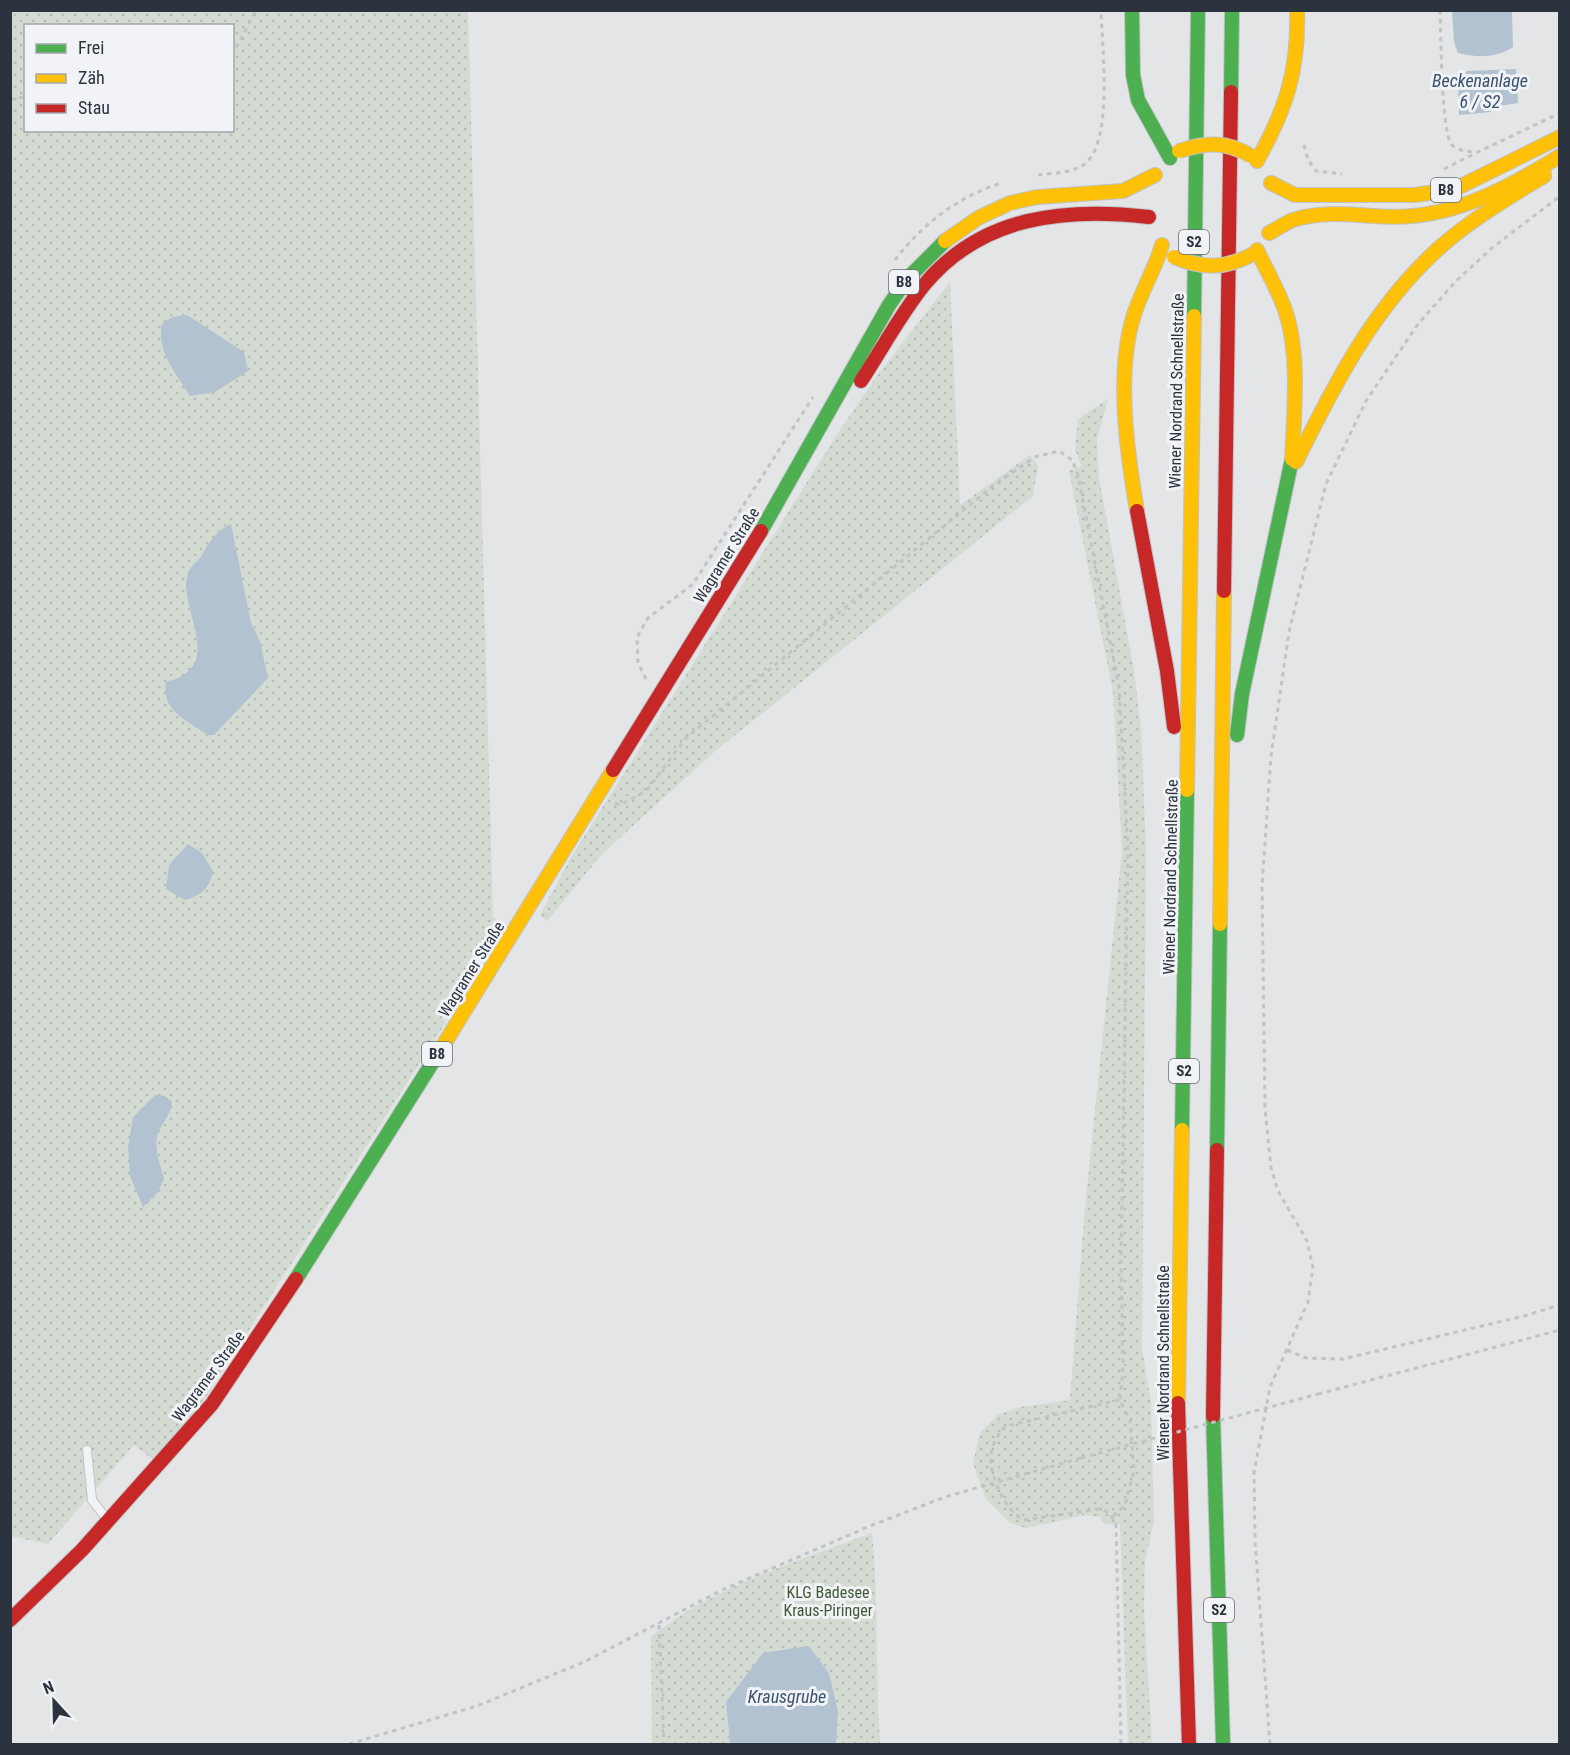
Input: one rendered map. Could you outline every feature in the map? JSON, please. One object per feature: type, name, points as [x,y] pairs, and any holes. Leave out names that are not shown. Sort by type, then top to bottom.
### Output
[{"type":"main road","points":[[1132,10],[1133,75],[1138,100],[1174,155],[1199,143],[1221,143],[1242,150],[1254,158],[1288,103],[1296,67],[1297,10]]},
{"type":"main road","name":"Wiener Nordrand Schnellstraße","points":[[1189,1744],[1178,1420],[1198,10]]},
{"type":"main road","name":"S2","points":[[1223,1744],[1214,1408],[1220,781],[1232,10]]},
{"type":"main road","name":"B8","points":[[1271,183],[1295,195],[1415,195],[1455,189],[1492,173],[1560,137]]},
{"type":"main road","name":"B8","points":[[1153,221],[1155,175],[1174,155]]},
{"type":"main road","name":"B8","points":[[1269,233],[1295,220],[1320,215],[1413,216],[1459,208],[1490,197],[1560,156]]},
{"type":"main road","name":"B8","points":[[1254,158],[1271,183],[1275,206],[1269,233],[1255,252]]},
{"type":"main road","points":[[1291,472],[1334,386],[1381,310],[1438,249],[1466,226],[1544,176],[1543,166]]},
{"type":"main road","name":"Wagramer Straße","points":[[10,1620],[82,1550],[212,1404],[264,1328],[810,448],[882,311],[914,268],[937,244],[971,222],[1011,202],[1065,194],[1124,191],[1155,175]]},
{"type":"main road","name":"Wagramer Straße","points":[[810,448],[869,369],[901,318],[949,259],[982,237],[1018,220],[1068,213],[1114,212],[1153,221]]},
{"type":"main road","points":[[1153,221],[1156,268],[1136,304],[1131,327],[1124,408],[1125,436],[1130,478],[1173,710],[1175,744],[1188,787]]},
{"type":"main road","points":[[1153,221],[1174,257],[1194,266],[1216,269],[1237,263],[1255,252],[1286,312],[1292,342],[1294,415],[1291,472],[1242,694],[1236,749],[1220,781]]},
{"type":"lane","points":[[87,1450],[92,1500],[108,1521]]},
{"type":"path","points":[[234,52],[256,10]]},
{"type":"path","points":[[351,10],[368,10]]},
{"type":"path","points":[[1440,10],[1448,138],[1452,145],[1466,152],[1478,152]]},
{"type":"path","points":[[1439,171],[1560,112]]},
{"type":"path","points":[[1304,145],[1308,160],[1316,171],[1345,174]]},
{"type":"path","points":[[1270,1744],[1255,1541],[1254,1472],[1270,1386],[1308,1302],[1313,1266],[1307,1240],[1278,1191],[1271,1168],[1264,1108],[1262,886],[1271,756],[1289,632],[1326,484],[1366,400],[1418,324],[1456,281],[1492,248],[1560,196]]},
{"type":"path","points":[[596,796],[620,805],[646,791],[686,738],[994,485],[1035,457],[1059,451],[1072,460],[1078,475],[1119,687],[1128,850],[1121,1259],[1124,1366],[1120,1400],[1130,1420],[1134,1470],[1125,1505],[1112,1517]]},
{"type":"path","points":[[1287,1350],[1306,1359],[1343,1359],[1524,1316],[1560,1305]]},
{"type":"path","points":[[349,1744],[477,1706],[584,1662],[659,1625],[722,1590],[870,1526],[945,1497],[1081,1458],[1560,1330]]},
{"type":"path","points":[[1120,1400],[1006,1426],[994,1440],[990,1457],[1007,1507],[1016,1516],[1024,1520],[1099,1509],[1106,1511],[1116,1525],[1121,1744]]},
{"type":"path","points":[[659,1625],[664,1744]]},
{"type":"green space","points":[[10,11],[468,11],[493,917],[501,923],[442,1019],[446,1022],[206,1397],[155,1461],[134,1445],[48,1544],[10,1536]]},
{"type":"green space","points":[[950,282],[960,505],[1030,455],[1038,465],[1033,496],[713,753],[602,854],[547,921],[540,915],[570,859],[838,433],[876,377]]},
{"type":"green space","points":[[1108,399],[1097,439],[1099,478],[1134,671],[1141,729],[1146,849],[1142,1348],[1151,1402],[1154,1521],[1145,1561],[1144,1608],[1152,1744],[1128,1744],[1120,1524],[1104,1524],[1100,1517],[1085,1515],[1026,1528],[1010,1523],[986,1499],[973,1463],[980,1433],[998,1415],[1020,1407],[1070,1400],[1085,1207],[1122,851],[1113,692],[1069,471],[1081,466],[1075,449],[1078,419]]},
{"type":"green space","name":"KLG Badesee Kraus-Piringer","points":[[872,1533],[876,1586],[880,1744],[836,1744],[838,1711],[829,1673],[809,1646],[726,1702],[730,1744],[652,1744],[651,1637],[700,1604],[728,1590]]},
{"type":"water","points":[[1452,11],[1512,11],[1513,47],[1507,51],[1487,56],[1458,53],[1454,42]]},
{"type":"water","name":"Beckenanlage 6 / S2","points":[[1516,69],[1518,103],[1492,107],[1491,112],[1459,115],[1458,80],[1467,71]]},
{"type":"water","points":[[187,315],[244,352],[248,371],[215,392],[190,396],[169,362],[161,334],[162,324],[172,317]]},
{"type":"water","points":[[231,524],[251,623],[260,641],[268,678],[214,735],[207,735],[172,708],[167,701],[166,682],[185,674],[195,662],[198,648],[186,584],[189,571],[215,536]]},
{"type":"water","points":[[188,844],[202,853],[213,871],[204,890],[185,900],[166,889],[169,865]]},
{"type":"water","points":[[155,1095],[165,1096],[172,1102],[156,1141],[164,1179],[158,1192],[143,1207],[130,1176],[128,1147],[133,1117]]},
{"type":"water","name":"Krausgrube","points":[[809,1646],[829,1673],[838,1711],[836,1744],[730,1744],[726,1702],[763,1653]]},
{"type":"traffic: fast","points":[[1132,10],[1133,75],[1138,100],[1170,158]]},
{"type":"traffic: fast","points":[[1194,316],[1198,10]]},
{"type":"traffic: fast","points":[[1231,92],[1232,10]]},
{"type":"traffic: fast","points":[[761,531],[889,305],[907,279],[945,241]]},
{"type":"traffic: fast","points":[[1237,735],[1242,694],[1292,459]]},
{"type":"traffic: fast","points":[[1182,1130],[1187,790]]},
{"type":"traffic: fast","points":[[1217,1150],[1220,924]]},
{"type":"traffic: fast","points":[[296,1279],[436,1057]]},
{"type":"traffic: fast","points":[[1213,1416],[1223,1744]]},
{"type":"traffic: slow","points":[[1257,161],[1276,124],[1289,88],[1296,52],[1297,10]]},
{"type":"traffic: slow","points":[[1271,183],[1295,195],[1415,195],[1455,189],[1560,137]]},
{"type":"traffic: slow","points":[[1179,151],[1216,144],[1225,145],[1251,156]]},
{"type":"traffic: slow","points":[[1269,233],[1290,221],[1307,216],[1337,214],[1398,217],[1452,208],[1489,195],[1560,156]]},
{"type":"traffic: slow","points":[[1296,462],[1340,376],[1394,296],[1450,238],[1489,210],[1544,176],[1543,166]]},
{"type":"traffic: slow","points":[[945,241],[978,218],[1010,203],[1037,197],[1123,191],[1155,175]]},
{"type":"traffic: slow","points":[[1137,511],[1127,439],[1125,364],[1133,318],[1162,245]]},
{"type":"traffic: slow","points":[[1257,250],[1280,297],[1290,330],[1295,366],[1292,459]]},
{"type":"traffic: slow","points":[[1174,257],[1195,264],[1214,266],[1224,265],[1253,254]]},
{"type":"traffic: slow","points":[[1187,790],[1194,316]]},
{"type":"traffic: slow","points":[[1220,924],[1224,591]]},
{"type":"traffic: slow","points":[[436,1057],[613,770]]},
{"type":"traffic: slow","points":[[1178,1403],[1182,1130]]},
{"type":"traffic: jam","points":[[1224,591],[1231,92]]},
{"type":"traffic: jam","points":[[861,381],[915,296],[947,262],[971,244],[1026,221],[1056,216],[1118,214],[1149,217]]},
{"type":"traffic: jam","points":[[1137,511],[1167,671],[1174,727]]},
{"type":"traffic: jam","points":[[613,770],[761,531]]},
{"type":"traffic: jam","points":[[1213,1416],[1217,1150]]},
{"type":"traffic: jam","points":[[10,1620],[82,1550],[212,1404],[296,1279]]},
{"type":"traffic: jam","points":[[1178,1403],[1189,1744]]}]
